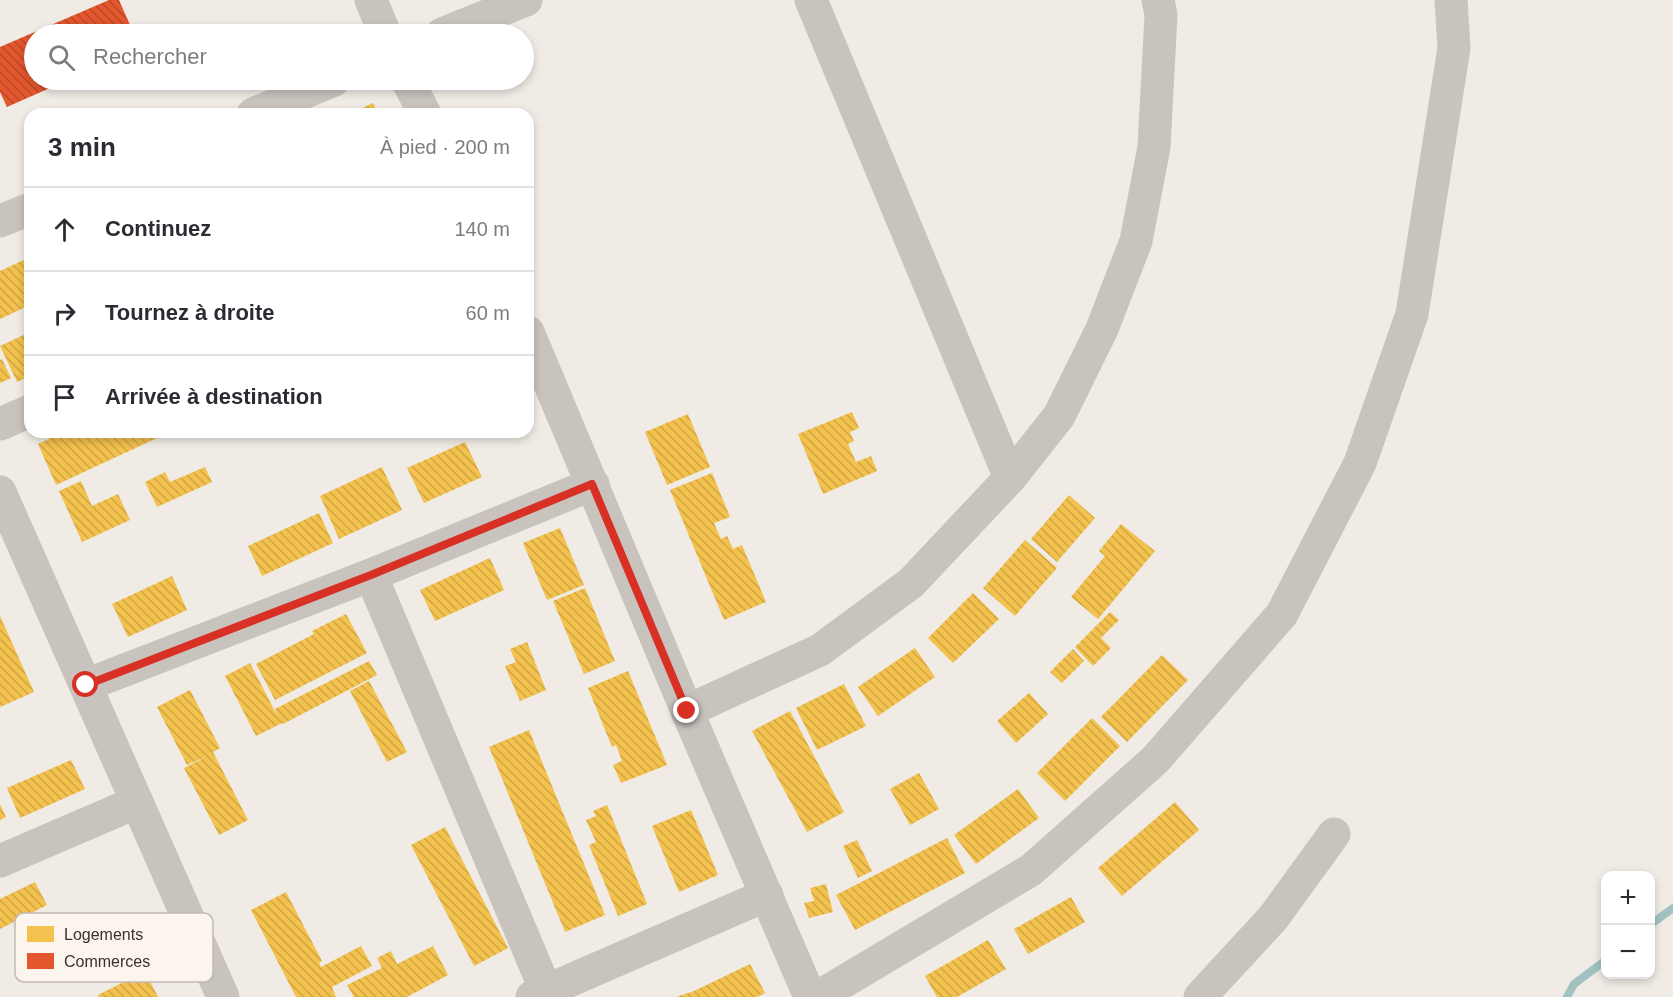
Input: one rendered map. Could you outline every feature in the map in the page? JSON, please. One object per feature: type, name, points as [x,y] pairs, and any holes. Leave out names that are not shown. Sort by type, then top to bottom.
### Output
[{"type":"street","points":[[371,0],[381,24]]},
{"type":"street","points":[[467,24],[526,0]]},
{"type":"street","points":[[812,0],[1010,478]]},
{"type":"street","points":[[687,711],[820,650],[911,584],[1010,478],[1059,416],[1102,329],[1136,241],[1154,147],[1161,15],[1158,0]]},
{"type":"street","points":[[818,997],[1031,870],[1155,760],[1282,614],[1360,464],[1413,314],[1454,48],[1451,0]]},
{"type":"street","points":[[267,108],[310,90]]},
{"type":"street","points":[[412,90],[422,108]]},
{"type":"street","points":[[0,222],[24,212]]},
{"type":"street","points":[[534,346],[810,997]]},
{"type":"street","points":[[0,424],[24,414]]},
{"type":"street","points":[[86,685],[371,575],[592,484]]},
{"type":"street","points":[[0,492],[13,555],[86,685],[186,913]]},
{"type":"street","points":[[371,575],[539,994],[766,895]]},
{"type":"street","points":[[0,861],[137,801]]},
{"type":"street","points":[[1200,997],[1273,918],[1334,834]]},
{"type":"street","points":[[213,974],[223,997]]},
{"type":"building: Logements","points":[[373,103],[375,108],[362,108]]},
{"type":"building: Logements","points":[[24,260],[24,308],[0,319],[0,271]]},
{"type":"building: Logements","points":[[24,335],[24,379],[17,382],[0,346]]},
{"type":"building: Logements","points":[[2,359],[11,378],[0,383],[0,360]]},
{"type":"building: Logements","points":[[852,412],[859,428],[850,432],[854,441],[848,444],[856,462],[871,456],[877,471],[823,494],[798,434]]},
{"type":"building: Logements","points":[[688,414],[710,467],[667,485],[645,432]]},
{"type":"building: Logements","points":[[51,438],[157,438],[56,485],[38,444]]},
{"type":"building: Logements","points":[[465,442],[482,477],[424,503],[407,468]]},
{"type":"building: Logements","points":[[205,467],[212,482],[157,507],[145,482],[165,472],[170,482]]},
{"type":"building: Logements","points":[[382,467],[402,510],[339,539],[320,496]]},
{"type":"building: Logements","points":[[712,473],[730,517],[714,523],[721,539],[727,536],[733,549],[742,545],[766,602],[724,620],[670,490]]},
{"type":"building: Logements","points":[[81,481],[92,506],[118,494],[130,520],[82,542],[59,491]]},
{"type":"building: Logements","points":[[1069,495],[1095,518],[1057,562],[1031,539]]},
{"type":"building: Logements","points":[[319,513],[333,543],[262,576],[248,546]]},
{"type":"building: Logements","points":[[1121,524],[1155,551],[1098,619],[1071,597],[1105,556],[1099,551]]},
{"type":"building: Logements","points":[[560,528],[584,585],[547,600],[523,543]]},
{"type":"building: Logements","points":[[1025,540],[1057,568],[1015,616],[983,588]]},
{"type":"building: Logements","points":[[490,558],[504,590],[435,621],[420,590]]},
{"type":"building: Logements","points":[[172,576],[187,610],[128,637],[112,604]]},
{"type":"building: Logements","points":[[585,588],[615,661],[584,674],[553,601]]},
{"type":"building: Logements","points":[[973,593],[999,619],[953,663],[928,638]]},
{"type":"building: Logements","points":[[1110,612],[1119,620],[1101,638],[1111,648],[1093,666],[1075,647]]},
{"type":"building: Logements","points":[[346,614],[367,653],[275,700],[256,664],[314,634],[312,631]]},
{"type":"building: Logements","points":[[0,616],[34,692],[0,707]]},
{"type":"building: Logements","points":[[527,642],[546,690],[520,701],[505,666],[516,662],[510,649]]},
{"type":"building: Logements","points":[[915,648],[935,677],[878,716],[858,687]]},
{"type":"building: Logements","points":[[1073,649],[1084,661],[1062,683],[1050,672]]},
{"type":"building: Logements","points":[[1162,655],[1188,680],[1127,742],[1101,717]]},
{"type":"building: Logements","points":[[369,661],[377,675],[256,736],[225,676],[250,663],[278,717],[275,709]]},
{"type":"building: Logements","points":[[628,671],[667,765],[621,783],[613,765],[622,761],[616,745],[612,747],[588,688]]},
{"type":"building: Logements","points":[[369,681],[407,752],[387,762],[350,691]]},
{"type":"building: Logements","points":[[844,684],[866,726],[817,750],[796,708]]},
{"type":"building: Logements","points":[[190,690],[220,748],[213,752],[248,820],[219,835],[184,768],[208,756],[187,765],[157,707]]},
{"type":"building: Logements","points":[[1029,693],[1048,714],[1016,743],[997,721]]},
{"type":"building: Logements","points":[[790,711],[844,812],[807,832],[752,731]]},
{"type":"building: Logements","points":[[1092,718],[1120,746],[1065,801],[1037,773]]},
{"type":"building: Logements","points":[[529,730],[605,915],[565,932],[489,747]]},
{"type":"building: Logements","points":[[71,760],[85,789],[20,818],[7,788]]},
{"type":"building: Logements","points":[[919,773],[939,809],[910,825],[890,789]]},
{"type":"building: Logements","points":[[1018,789],[1039,818],[976,864],[954,835]]},
{"type":"building: Logements","points":[[1175,802],[1199,830],[1122,896],[1098,868]]},
{"type":"building: Logements","points":[[0,804],[6,817],[0,820]]},
{"type":"building: Logements","points":[[607,805],[647,904],[618,916],[589,845],[596,842],[586,820],[596,816],[593,811]]},
{"type":"building: Logements","points":[[691,810],[718,875],[679,892],[652,826]]},
{"type":"building: Logements","points":[[445,827],[508,948],[474,966],[411,845]]},
{"type":"building: Logements","points":[[947,838],[965,873],[855,930],[836,895]]},
{"type":"building: Logements","points":[[857,840],[872,871],[858,878],[843,846]]},
{"type":"building: Logements","points":[[35,882],[47,905],[31,913],[15,913],[15,921],[0,929],[0,899]]},
{"type":"building: Logements","points":[[826,884],[833,912],[809,918],[804,903],[814,901],[810,888]]},
{"type":"building: Logements","points":[[286,892],[322,961],[319,963],[321,967],[361,946],[372,966],[332,987],[336,997],[296,997],[251,910]]},
{"type":"building: Logements","points":[[1071,897],[1085,922],[1028,954],[1014,929]]},
{"type":"building: Logements","points":[[988,940],[1006,969],[957,997],[937,997],[925,976]]},
{"type":"building: Logements","points":[[433,946],[448,975],[407,997],[354,997],[347,985],[382,968],[377,958],[391,951],[397,964]]},
{"type":"building: Logements","points":[[750,964],[765,993],[757,997],[676,997],[694,991]]},
{"type":"building: Logements","points":[[123,982],[150,982],[158,997],[99,997],[98,995]]},
{"type":"building: Commerces","points":[[109,0],[119,0],[130,24],[53,24]]},
{"type":"building: Commerces","points":[[24,37],[24,90],[45,90],[7,107],[0,92],[0,47]]},
{"type":"waterway","points":[[1655,921],[1673,908]]},
{"type":"waterway","points":[[1567,997],[1574,984],[1601,964]]},
{"type":"route","points":[[86,685],[371,575],[592,484],[687,711]]}]
